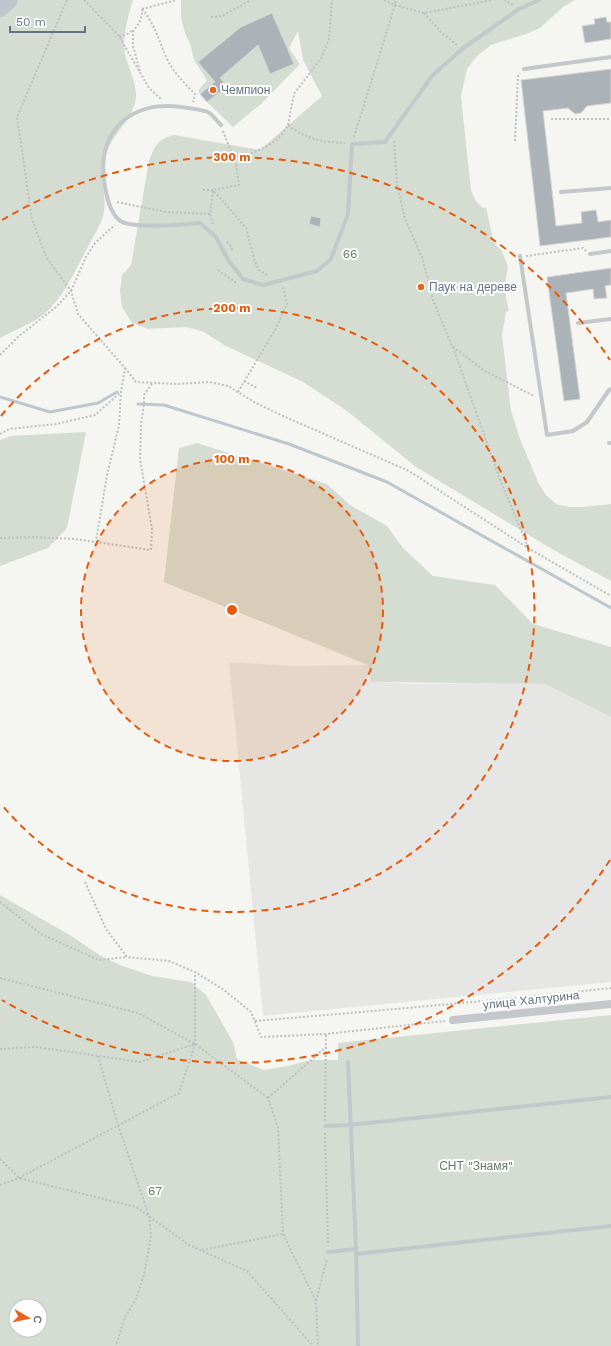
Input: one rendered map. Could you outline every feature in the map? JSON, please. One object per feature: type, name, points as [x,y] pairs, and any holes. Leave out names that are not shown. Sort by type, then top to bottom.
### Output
[{"type":"street","name":"улица Халтурина","points":[[453,1020],[611,1004]]},
{"type":"lane","points":[[221,125],[209,112],[167,105],[148,107],[119,123],[104,150],[104,181],[108,203],[119,221],[140,226],[200,223],[216,237],[231,264],[243,279],[263,285],[317,271],[331,259],[348,214],[352,144],[385,142],[432,76],[462,50],[519,9],[539,0]]},
{"type":"lane","points":[[524,69],[611,57]]},
{"type":"lane","points":[[561,192],[611,188]]},
{"type":"lane","points":[[590,254],[611,251]]},
{"type":"lane","points":[[520,256],[547,435],[573,431],[587,422],[611,389]]},
{"type":"lane","points":[[578,323],[611,319]]},
{"type":"lane","points":[[348,1062],[356,1251],[358,1346]]},
{"type":"lane","points":[[325,1126],[350,1125],[611,1097]]},
{"type":"lane","points":[[328,1252],[356,1251],[611,1226]]},
{"type":"path","points":[[67,0],[17,117],[32,219],[46,257],[71,291],[78,314],[136,382],[178,384],[209,382],[228,386],[254,402],[283,416],[409,471],[528,548],[611,596]]},
{"type":"path","points":[[84,0],[119,36],[149,88],[167,105]]},
{"type":"path","points":[[142,9],[177,0]]},
{"type":"path","points":[[211,17],[222,16],[251,0]]},
{"type":"path","points":[[235,156],[241,156],[261,149],[277,140],[288,125],[294,94],[322,57],[329,39],[332,0]]},
{"type":"path","points":[[384,0],[395,5],[424,13],[492,0]]},
{"type":"path","points":[[288,125],[298,133],[308,138],[327,142],[352,144],[395,5],[394,0]]},
{"type":"path","points":[[504,0],[519,9]]},
{"type":"path","points":[[119,36],[126,35],[133,31],[139,24],[142,18],[142,9]]},
{"type":"path","points":[[142,9],[155,28],[160,44],[175,73],[195,94],[191,108]]},
{"type":"path","points":[[424,13],[442,33],[462,50]]},
{"type":"path","points":[[133,31],[133,46],[140,73]]},
{"type":"path","points":[[515,141],[518,76],[524,69]]},
{"type":"path","points":[[551,119],[611,119]]},
{"type":"path","points":[[204,190],[213,190],[239,185],[235,156],[230,148],[221,125]]},
{"type":"path","points":[[385,142],[395,141],[397,184],[405,219],[422,257],[434,303],[452,346],[499,478],[528,548]]},
{"type":"path","points":[[118,202],[166,212],[210,214],[213,190]]},
{"type":"path","points":[[213,190],[246,228],[255,262],[259,270]]},
{"type":"path","points":[[0,355],[19,336],[56,307],[71,291],[94,243],[119,221]]},
{"type":"path","points":[[520,256],[582,248],[590,254]]},
{"type":"path","points":[[238,392],[275,330],[286,304],[283,287]]},
{"type":"path","points":[[452,346],[485,371],[542,400]]},
{"type":"path","points":[[96,541],[107,475],[119,425],[121,392],[125,368]]},
{"type":"path","points":[[244,381],[257,388]]},
{"type":"path","points":[[0,538],[75,538],[151,550],[152,529],[140,459],[144,395],[153,382]]},
{"type":"path","points":[[0,434],[9,429],[56,424],[95,415],[121,392]]},
{"type":"path","points":[[85,882],[106,929],[127,957]]},
{"type":"path","points":[[0,902],[41,934],[99,960],[127,957],[169,961],[195,972],[224,990],[251,1012],[261,1037],[326,1034],[453,1020]]},
{"type":"path","points":[[0,1185],[19,1178],[179,1092],[195,1044],[195,972]]},
{"type":"path","points":[[0,978],[138,1014],[195,1044],[268,1098],[278,1127],[283,1234],[316,1302]]},
{"type":"path","points":[[255,1021],[349,1014],[410,1007],[452,1005],[611,988]]},
{"type":"path","points":[[318,1346],[316,1302],[328,1252],[325,1126],[326,1034]]},
{"type":"path","points":[[0,1049],[36,1047],[140,1062],[195,1044]]},
{"type":"path","points":[[268,1098],[326,1047]]},
{"type":"path","points":[[98,1056],[118,1125],[149,1216],[151,1236],[144,1275],[136,1299],[124,1320],[116,1346]]},
{"type":"path","points":[[0,1159],[19,1178],[136,1207],[189,1245],[247,1271],[313,1346]]},
{"type":"path","points":[[201,1250],[283,1234]]},
{"type":"shaded area","points":[[229,662],[294,666],[368,665],[371,682],[414,684],[545,684],[611,717],[611,982],[263,1016]]},
{"type":"green space","points":[[0,0],[133,0],[126,27],[124,47],[126,59],[135,85],[136,95],[130,115],[114,137],[108,148],[103,164],[102,178],[105,204],[102,219],[70,281],[51,308],[43,315],[33,322],[0,338]]},
{"type":"green space","name":"66","points":[[181,0],[575,0],[563,7],[540,28],[491,45],[477,56],[467,69],[461,96],[471,190],[476,201],[483,208],[486,207],[493,239],[495,244],[502,251],[508,267],[505,283],[509,311],[506,312],[502,335],[511,411],[520,439],[538,482],[546,495],[556,504],[569,507],[611,504],[611,581],[557,552],[416,467],[347,411],[303,382],[224,345],[204,332],[186,327],[148,329],[132,323],[122,307],[120,291],[122,275],[131,265],[149,161],[157,144],[160,141],[174,135],[260,150],[322,96],[303,60],[298,31],[289,48],[300,64],[261,104],[233,127],[207,102],[198,91],[207,80],[194,60],[191,46],[185,33],[181,18]]},
{"type":"green space","points":[[86,432],[67,528],[48,548],[0,566],[0,440],[10,436]]},
{"type":"green space","points":[[197,443],[327,484],[350,505],[387,526],[403,548],[433,576],[495,585],[533,624],[611,647],[611,717],[545,684],[371,682],[368,665],[164,582],[179,448]]},
{"type":"green space","points":[[0,895],[73,937],[101,956],[120,965],[152,976],[191,982],[206,995],[233,1042],[237,1059],[264,1070],[311,1060],[338,1060],[338,1043],[611,1015],[611,1346],[0,1346]]},
{"type":"building","points":[[272,13],[294,64],[270,74],[258,45],[220,78],[227,86],[207,102],[200,94],[215,82],[198,62],[241,27]]},
{"type":"building","points":[[606,17],[607,22],[611,22],[611,39],[585,43],[582,26],[595,24],[594,19]]},
{"type":"building","points":[[611,69],[611,103],[587,106],[581,113],[575,114],[568,108],[543,111],[556,226],[582,223],[581,212],[596,210],[598,222],[611,220],[611,237],[540,246],[521,80]]},
{"type":"building","points":[[311,216],[321,218],[320,227],[309,224]]},
{"type":"building","points":[[611,268],[611,285],[605,286],[607,298],[594,299],[593,289],[566,293],[580,399],[564,401],[547,277]]},
{"type":"waterway","points":[[0,8],[9,0]]},
{"type":"waterway","points":[[0,397],[50,412],[98,403],[117,392]]},
{"type":"waterway","points":[[138,404],[164,405],[289,444],[387,482],[611,608]]},
{"type":"place","name":"Чемпион","points":[[213,90]]},
{"type":"place","name":"Паук на дереве","points":[[421,287]]},
{"type":"park label","name":"СНТ \"Знамя\"","points":[[476,1166]]},
{"type":"park label","name":"67","points":[[155,1191]]}]
